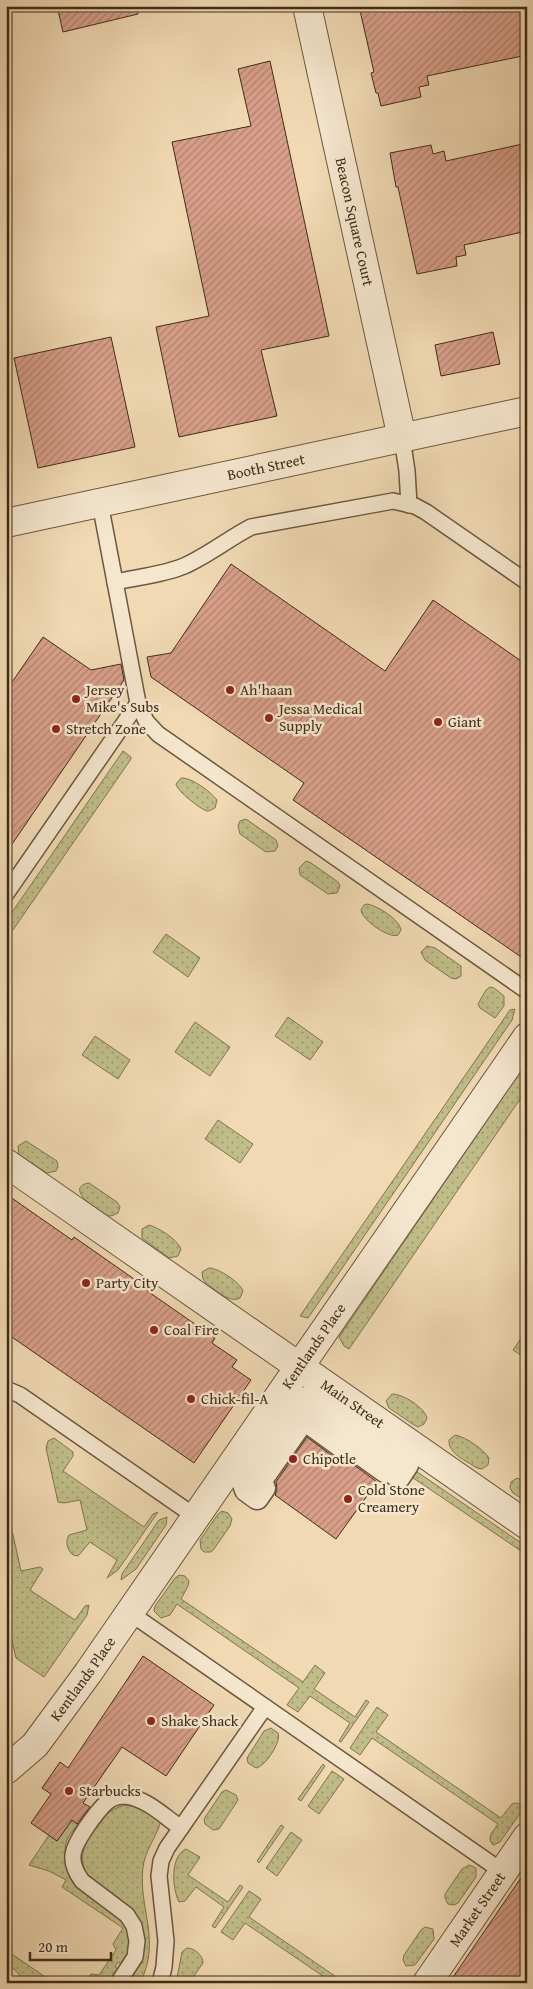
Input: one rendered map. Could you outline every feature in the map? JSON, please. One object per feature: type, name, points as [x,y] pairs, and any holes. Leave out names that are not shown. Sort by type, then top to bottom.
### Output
[{"type":"street","name":"Beacon Square Court","points":[[308,6],[402,438]]},
{"type":"street","name":"Booth Street","points":[[6,523],[527,410]]},
{"type":"street","name":"Kentlands Place","points":[[6,1770],[35,1745],[130,1613],[527,1037]]},
{"type":"street","name":"Main Street","points":[[6,1163],[527,1525]]},
{"type":"street","points":[[305,1398],[317,1403],[407,1465],[399,1477],[387,1468],[385,1471],[354,1449],[351,1453],[304,1420],[259,1483],[264,1488],[257,1498],[244,1487],[245,1475],[292,1406],[298,1400],[305,1398]]},
{"type":"street","name":"Market Street","points":[[427,1983],[527,1837]]},
{"type":"lane","points":[[402,438],[408,471],[409,504]]},
{"type":"lane","points":[[115,582],[183,567],[251,527],[393,501],[409,504],[426,512],[527,582]]},
{"type":"lane","points":[[100,503],[138,703],[146,720],[158,734],[527,991]]},
{"type":"lane","points":[[6,894],[138,703]]},
{"type":"lane","points":[[6,1389],[20,1395],[196,1517]]},
{"type":"lane","points":[[130,1613],[503,1872]]},
{"type":"lane","points":[[160,1983],[164,1967],[166,1941],[159,1886],[159,1868],[167,1848],[265,1707]]},
{"type":"lane","points":[[118,1983],[134,1958],[136,1933],[132,1920],[86,1886],[78,1876],[72,1858],[75,1847],[107,1802],[121,1796],[135,1798],[144,1802],[181,1828]]},
{"type":"shaded area","points":[[123,751],[131,759],[6,940],[6,921]]},
{"type":"shaded area","points":[[181,778],[195,782],[210,793],[217,800],[215,808],[207,811],[189,799],[177,787],[176,784]]},
{"type":"shaded area","points":[[246,819],[276,840],[278,846],[275,851],[266,852],[240,834],[238,826],[240,821]]},
{"type":"shaded area","points":[[306,861],[338,882],[340,886],[337,893],[328,894],[300,875],[299,868]]},
{"type":"shaded area","points":[[367,904],[382,910],[392,917],[401,930],[398,935],[389,934],[377,928],[366,919],[361,910]]},
{"type":"shaded area","points":[[166,934],[200,958],[188,977],[153,952]]},
{"type":"shaded area","points":[[427,946],[435,948],[461,966],[461,976],[456,979],[451,978],[425,960],[421,952]]},
{"type":"shaded area","points":[[490,987],[504,996],[504,1006],[495,1018],[480,1008],[478,1004],[486,990]]},
{"type":"shaded area","points":[[515,1009],[512,1020],[308,1318],[300,1316],[510,1010]]},
{"type":"shaded area","points":[[288,1017],[323,1042],[310,1060],[275,1036]]},
{"type":"shaded area","points":[[195,1022],[230,1047],[210,1076],[175,1052]]},
{"type":"shaded area","points":[[95,1036],[130,1060],[118,1079],[82,1055]]},
{"type":"shaded area","points":[[527,1062],[527,1089],[349,1349],[344,1346],[339,1337]]},
{"type":"shaded area","points":[[218,1120],[253,1144],[240,1163],[205,1139]]},
{"type":"shaded area","points":[[26,1141],[57,1161],[58,1167],[56,1171],[47,1173],[19,1155],[18,1146]]},
{"type":"shaded area","points":[[89,1183],[117,1202],[120,1207],[118,1213],[111,1216],[105,1214],[86,1201],[81,1195],[80,1190],[82,1186]]},
{"type":"shaded area","points":[[149,1225],[176,1241],[181,1249],[178,1256],[169,1258],[142,1238],[142,1229]]},
{"type":"shaded area","points":[[209,1268],[223,1273],[238,1284],[243,1291],[240,1298],[231,1299],[206,1283],[202,1272]]},
{"type":"shaded area","points":[[527,1331],[527,1359],[513,1350]]},
{"type":"shaded area","points":[[392,1394],[402,1396],[418,1406],[427,1418],[424,1424],[418,1427],[389,1408],[386,1401]]},
{"type":"shaded area","points":[[455,1435],[469,1441],[483,1451],[489,1458],[488,1465],[482,1469],[477,1468],[455,1453],[449,1440]]},
{"type":"shaded area","points":[[54,1438],[73,1452],[73,1456],[63,1471],[144,1527],[153,1514],[158,1512],[118,1570],[107,1578],[117,1560],[90,1542],[78,1556],[73,1555],[68,1548],[67,1540],[69,1535],[87,1530],[80,1500],[64,1503],[58,1502],[46,1448],[48,1441]]},
{"type":"shaded area","points":[[407,1465],[527,1547],[527,1555],[403,1471]]},
{"type":"shaded area","points":[[517,1478],[527,1482],[527,1502],[513,1493],[510,1488],[511,1482]]},
{"type":"shaded area","points":[[6,1503],[21,1571],[40,1567],[43,1569],[30,1590],[75,1620],[85,1606],[89,1605],[87,1615],[44,1677],[16,1658],[6,1615]]},
{"type":"shaded area","points":[[222,1511],[228,1513],[232,1519],[230,1526],[211,1552],[204,1552],[201,1549],[200,1540]]},
{"type":"shaded area","points":[[167,1517],[166,1525],[136,1569],[121,1580],[122,1574],[159,1520]]},
{"type":"shaded area","points":[[179,1575],[185,1576],[189,1581],[181,1599],[303,1682],[315,1665],[325,1673],[314,1689],[355,1717],[366,1700],[369,1702],[341,1742],[339,1741],[350,1723],[310,1696],[298,1712],[287,1705],[299,1688],[177,1604],[170,1615],[161,1618],[154,1611],[155,1606]]},
{"type":"shaded area","points":[[377,1707],[388,1715],[376,1732],[501,1818],[512,1804],[518,1803],[520,1805],[521,1812],[500,1842],[493,1845],[490,1840],[491,1834],[498,1824],[372,1738],[360,1755],[350,1748]]},
{"type":"shaded area","points":[[271,1728],[278,1733],[278,1742],[268,1759],[260,1767],[256,1768],[248,1763],[247,1758],[264,1731]]},
{"type":"shaded area","points":[[323,1764],[325,1766],[301,1801],[298,1799]]},
{"type":"shaded area","points":[[332,1771],[344,1779],[319,1814],[308,1806]]},
{"type":"shaded area","points":[[226,1790],[236,1795],[238,1800],[219,1829],[213,1830],[205,1824],[204,1819],[222,1792]]},
{"type":"shaded area","points":[[125,1805],[141,1808],[160,1821],[143,1867],[142,1882],[148,1925],[149,1953],[140,1983],[126,1983],[137,1964],[144,1945],[142,1927],[137,1920],[90,1879],[85,1870],[83,1859],[84,1848],[97,1824],[109,1812]]},
{"type":"shaded area","points":[[72,1820],[78,1824],[68,1838],[65,1851],[66,1863],[72,1878],[83,1891],[122,1922],[129,1933],[129,1947],[121,1964],[118,1962],[115,1967],[118,1969],[108,1983],[85,1983],[91,1974],[99,1975],[116,1950],[113,1944],[123,1928],[62,1887],[66,1880],[49,1871],[29,1865],[49,1835],[57,1841]]},
{"type":"shaded area","points":[[281,1825],[284,1827],[259,1863],[257,1861]]},
{"type":"shaded area","points":[[291,1832],[302,1840],[277,1876],[266,1868]]},
{"type":"shaded area","points":[[186,1849],[200,1857],[188,1875],[228,1902],[240,1885],[243,1887],[215,1928],[212,1926],[224,1907],[196,1887],[185,1901],[179,1902],[174,1881],[175,1865],[177,1858]]},
{"type":"shaded area","points":[[469,1865],[476,1868],[476,1877],[458,1903],[454,1905],[448,1904],[445,1894],[462,1869]]},
{"type":"shaded area","points":[[249,1891],[261,1899],[249,1917],[345,1983],[333,1983],[245,1923],[233,1940],[221,1932]]},
{"type":"shaded area","points":[[425,1927],[433,1929],[434,1939],[415,1965],[406,1966],[403,1960],[404,1955]]},
{"type":"shaded area","points":[[187,1948],[198,1952],[203,1963],[189,1983],[176,1983],[182,1952]]},
{"type":"shaded area","points":[[6,1950],[54,1983],[33,1983],[23,1978],[12,1966]]},
{"type":"building","points":[[57,6],[137,6],[138,14],[63,32]]},
{"type":"building","points":[[359,6],[527,6],[527,55],[427,76],[429,85],[419,87],[421,97],[381,106],[371,73],[374,72]]},
{"type":"building","points":[[270,61],[329,336],[261,350],[277,416],[179,437],[156,327],[209,316],[172,142],[251,126],[238,69]]},
{"type":"building","points":[[527,143],[527,231],[464,245],[466,255],[456,257],[457,266],[417,274],[398,187],[396,187],[390,153],[431,145],[433,154],[444,151],[446,161]]},
{"type":"building","points":[[493,332],[500,364],[441,376],[435,345]]},
{"type":"building","points":[[111,337],[135,447],[38,468],[14,358]]},
{"type":"building","points":[[231,564],[385,671],[433,600],[527,665],[527,961],[293,800],[304,783],[151,677],[147,657],[171,653]]},
{"type":"building","points":[[43,637],[91,670],[121,664],[124,680],[6,853],[6,691]]},
{"type":"building","points":[[6,1194],[72,1240],[74,1237],[215,1338],[212,1343],[237,1360],[232,1367],[251,1380],[194,1463],[6,1333]]},
{"type":"building","points":[[307,1437],[343,1464],[354,1465],[377,1482],[336,1539],[275,1495],[277,1489],[276,1482]]},
{"type":"building","name":"Shake Shack","points":[[143,1656],[214,1705],[166,1776],[122,1747],[83,1803],[90,1807],[77,1824],[72,1820],[57,1841],[31,1823],[51,1794],[42,1788],[60,1762],[68,1768]]},
{"type":"building","points":[[527,1869],[527,1983],[449,1983]]},
{"type":"place","name":"Ah'haan","points":[[230,690]]},
{"type":"place","name":"Jersey Mike's Subs","points":[[76,699]]},
{"type":"place","name":"Jessa Medical Supply","points":[[269,718]]},
{"type":"place","name":"Giant","points":[[438,722]]},
{"type":"place","name":"Stretch Zone","points":[[56,729]]},
{"type":"place","name":"Party City","points":[[86,1283]]},
{"type":"place","name":"Coal Fire","points":[[154,1330]]},
{"type":"place","name":"Chick-fil-A","points":[[191,1399]]},
{"type":"place","name":"Chipotle","points":[[293,1459]]},
{"type":"place","name":"Cold Stone Creamery","points":[[348,1499]]},
{"type":"place","name":"Shake Shack","points":[[151,1721]]},
{"type":"place","name":"Starbucks","points":[[69,1791]]}]
